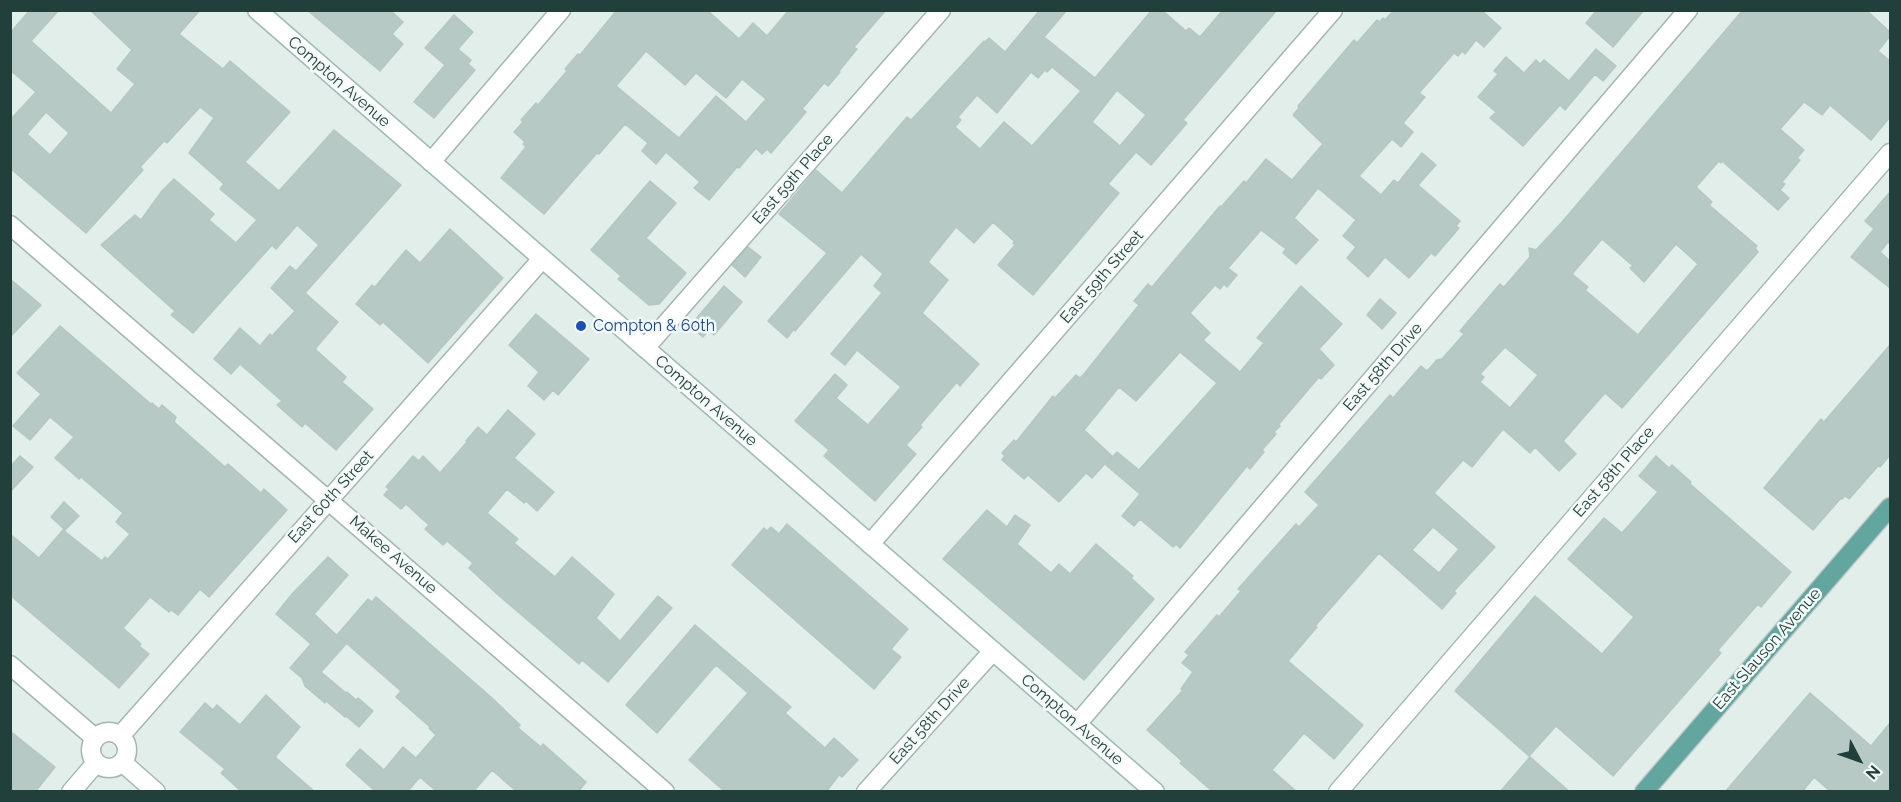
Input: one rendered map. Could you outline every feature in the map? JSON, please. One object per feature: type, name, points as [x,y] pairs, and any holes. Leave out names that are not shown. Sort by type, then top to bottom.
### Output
[{"type":"main road","name":"East Slauson Avenue","points":[[1644,792],[1890,507]]},
{"type":"street","name":"Compton Avenue","points":[[257,10],[1155,792]]},
{"type":"street","points":[[431,162],[561,10]]},
{"type":"street","name":"East 59th Place","points":[[645,348],[941,10]]},
{"type":"street","name":"East 59th Street","points":[[870,544],[1333,10]]},
{"type":"street","name":"East 58th Drive","points":[[1077,724],[1688,10]]},
{"type":"street","name":"East 58th Place","points":[[1338,792],[1890,153]]},
{"type":"street","name":"Makee Avenue","points":[[10,225],[329,499],[664,792]]},
{"type":"street","name":"East 60th Street","points":[[121,735],[542,259]]},
{"type":"street","name":"East 58th Drive","points":[[866,792],[993,651]]},
{"type":"street","points":[[10,665],[95,738]]},
{"type":"street","points":[[110,731],[121,735],[127,745],[123,762],[112,768],[96,763],[91,754],[92,742],[95,738],[110,731]]},
{"type":"street","points":[[123,762],[156,792]]},
{"type":"street","points":[[71,792],[96,763]]},
{"type":"building","points":[[30,10],[59,10],[31,41],[111,113],[135,84],[117,69],[132,50],[90,10],[200,10],[179,34],[223,69],[230,61],[290,112],[245,162],[279,191],[334,130],[401,185],[305,293],[338,322],[315,349],[346,377],[342,382],[373,409],[336,450],[305,423],[302,427],[277,405],[282,401],[240,364],[231,374],[214,359],[240,328],[260,346],[270,334],[272,336],[295,311],[271,288],[290,266],[296,271],[319,245],[297,225],[276,249],[272,245],[193,333],[171,315],[175,311],[101,245],[135,215],[141,220],[162,191],[174,179],[214,214],[209,220],[236,243],[257,220],[220,189],[224,184],[189,153],[214,118],[200,107],[167,143],[164,141],[140,167],[143,170],[86,233],[10,168],[10,120],[36,92],[10,70],[10,33]],"holes":[[[46,112],[69,133],[50,155],[27,134]]]},
{"type":"building","points":[[307,10],[390,10],[403,22],[392,34],[403,44],[380,71]]},
{"type":"building","points":[[617,10],[707,10],[739,39],[753,23],[767,36],[789,10],[886,10],[854,47],[857,49],[840,72],[828,86],[824,83],[802,109],[806,112],[771,153],[767,149],[762,154],[756,148],[709,200],[694,188],[700,182],[666,152],[656,164],[642,151],[648,143],[625,124],[544,214],[501,178],[526,147],[523,144],[525,142],[514,132],[523,122],[521,120],[536,103],[538,105],[567,71],[565,69],[578,54],[580,55]],"holes":[[[646,51],[685,85],[696,73],[726,98],[742,79],[766,99],[746,122],[716,96],[679,138],[616,86]]]},
{"type":"building","points":[[1040,10],[1067,10],[1044,37],[1095,78],[1152,10],[1162,10],[1186,31],[1189,28],[1200,37],[1223,10],[1277,10],[1183,120],[1187,123],[1151,165],[1136,152],[1108,184],[1119,193],[1033,295],[998,265],[1015,242],[993,222],[974,243],[956,227],[928,262],[948,280],[922,313],[979,364],[960,386],[957,382],[920,425],[922,427],[906,445],[916,454],[875,501],[824,456],[829,450],[795,421],[835,374],[847,385],[836,398],[868,425],[901,387],[857,350],[845,365],[831,354],[882,293],[874,286],[883,274],[861,254],[787,338],[768,321],[827,253],[779,214],[816,170],[842,193],[907,117],[911,120],[984,41],[989,38],[1005,52]],"holes":[[[1052,67],[1081,91],[1032,146],[1004,122],[980,149],[955,127],[961,120],[958,117],[977,95],[997,113],[1031,72],[1038,78],[1045,70],[1047,72]],[[1117,90],[1146,115],[1120,146],[1092,122]]]},
{"type":"building","points":[[1394,10],[1481,10],[1501,28],[1484,47],[1476,40],[1465,54],[1462,51],[1458,56],[1454,53],[1419,93],[1425,97],[1403,123],[1413,132],[1401,147],[1392,139],[1359,176],[1381,195],[1394,180],[1398,183],[1422,153],[1436,165],[1418,185],[1460,221],[1456,226],[1459,228],[1435,256],[1431,253],[1409,278],[1385,257],[1368,277],[1347,258],[1356,247],[1343,236],[1356,220],[1318,188],[1294,218],[1318,240],[1296,264],[1283,253],[1286,249],[1261,230],[1228,268],[1237,275],[1227,287],[1224,284],[1220,289],[1215,285],[1190,313],[1210,333],[1203,340],[1240,372],[1264,343],[1257,338],[1301,286],[1342,324],[1319,349],[1334,365],[1321,379],[1319,377],[1279,424],[1280,426],[1274,432],[1276,434],[1262,450],[1264,452],[1250,469],[1247,466],[1180,548],[1176,544],[1173,547],[1140,519],[1134,526],[1122,516],[1140,494],[1106,465],[1117,452],[1139,470],[1217,383],[1180,352],[1136,401],[1119,387],[1084,430],[1112,456],[1092,478],[1086,473],[1059,502],[1028,475],[1024,479],[1002,460],[1005,456],[1002,453],[1014,440],[1016,442],[1053,396],[1055,398],[1076,375],[1080,378],[1084,374],[1139,305],[1134,301],[1148,284],[1152,287],[1220,206],[1244,181],[1246,183],[1266,159],[1292,180],[1323,144],[1293,115],[1299,108],[1298,106],[1354,40],[1357,43],[1377,20],[1380,22],[1383,18],[1385,20]]},
{"type":"building","points":[[1597,10],[1644,10],[1613,47],[1586,23]]},
{"type":"building","points":[[1743,10],[1866,10],[1890,32],[1890,36],[1878,51],[1890,61],[1890,117],[1871,140],[1830,105],[1822,115],[1804,102],[1780,129],[1804,150],[1797,158],[1800,160],[1782,182],[1785,184],[1780,190],[1789,198],[1778,210],[1722,161],[1721,163],[1719,161],[1696,187],[1712,202],[1709,205],[1757,246],[1755,248],[1758,252],[1622,408],[1605,393],[1563,441],[1576,454],[1559,471],[1535,447],[1530,453],[1503,429],[1472,467],[1463,460],[1434,493],[1495,547],[1454,591],[1456,593],[1442,609],[1379,553],[1315,626],[1317,627],[1288,661],[1363,725],[1334,759],[1304,733],[1272,770],[1297,792],[1213,792],[1147,730],[1183,690],[1181,689],[1193,672],[1182,663],[1189,655],[1185,652],[1217,615],[1219,617],[1241,591],[1238,589],[1296,524],[1299,527],[1319,505],[1305,492],[1390,395],[1393,398],[1421,366],[1427,371],[1437,360],[1442,359],[1464,334],[1460,331],[1500,284],[1504,287],[1530,257],[1529,248],[1536,250]],"holes":[[[1602,239],[1633,266],[1630,268],[1644,282],[1676,244],[1698,264],[1638,335],[1585,290],[1588,287],[1572,274]],[[1505,347],[1538,375],[1510,408],[1480,382],[1484,377],[1480,374]],[[1433,527],[1459,549],[1439,573],[1412,550]]]},
{"type":"building","points":[[454,15],[473,32],[458,49],[471,60],[468,64],[475,70],[434,118],[414,102],[445,65],[425,48]]},
{"type":"building","points":[[1596,49],[1616,66],[1603,81],[1595,74],[1565,110],[1560,105],[1523,146],[1490,118],[1496,112],[1478,97],[1498,74],[1494,71],[1506,57],[1524,73],[1536,60],[1540,64],[1544,60],[1569,81]]},
{"type":"building","points":[[650,181],[676,203],[646,238],[686,273],[659,304],[649,305],[618,279],[621,276],[591,250]]},
{"type":"building","points":[[1890,192],[1890,244],[1888,242],[1880,252],[1890,261],[1890,288],[1851,257],[1874,229],[1865,221]]},
{"type":"building","points":[[450,229],[503,278],[428,363],[383,322],[380,325],[356,304],[372,285],[375,287],[406,250],[420,263]]},
{"type":"building","points":[[748,247],[761,257],[745,277],[732,265]]},
{"type":"building","points":[[10,279],[41,305],[10,337]]},
{"type":"building","points":[[724,286],[742,302],[714,335],[708,330],[703,337],[690,326]]},
{"type":"building","points":[[1380,299],[1396,313],[1382,329],[1367,315]]},
{"type":"building","points":[[536,314],[589,359],[558,395],[553,390],[544,400],[528,386],[539,372],[509,345]]},
{"type":"building","points":[[60,326],[151,404],[159,409],[162,405],[176,417],[174,422],[225,467],[228,464],[261,493],[264,489],[287,510],[209,597],[200,589],[178,615],[171,610],[169,612],[150,597],[123,628],[149,654],[119,688],[10,595],[10,534],[39,558],[63,530],[102,561],[105,557],[108,559],[130,534],[116,522],[123,513],[55,458],[74,437],[50,417],[30,440],[13,426],[41,394],[17,373]]},
{"type":"building","points":[[1890,345],[1890,455],[1849,499],[1845,496],[1841,498],[1813,530],[1764,488],[1821,419],[1824,422]]},
{"type":"building","points":[[508,410],[535,434],[514,458],[554,492],[537,511],[507,489],[487,513],[518,539],[514,543],[555,577],[572,557],[614,594],[596,618],[620,641],[658,596],[672,608],[608,682],[582,660],[579,664],[497,594],[469,568],[473,563],[447,541],[443,545],[425,529],[429,525],[406,504],[401,509],[384,495],[389,489],[386,487],[413,456],[419,461],[423,456],[440,473],[478,427],[487,435]]},
{"type":"building","points":[[20,456],[33,467],[10,492],[10,467]]},
{"type":"building","points":[[1656,456],[1669,468],[1672,465],[1691,482],[1690,484],[1791,572],[1761,607],[1758,604],[1718,650],[1721,653],[1613,776],[1556,726],[1529,756],[1455,691],[1535,596],[1602,654],[1634,617],[1568,559],[1604,518],[1622,533],[1658,492],[1639,476]]},
{"type":"building","points":[[64,502],[79,516],[65,530],[51,517]]},
{"type":"building","points":[[987,510],[1007,527],[1015,515],[1030,525],[1017,544],[1051,573],[1059,564],[1070,574],[1096,544],[1133,576],[1131,578],[1154,599],[1084,680],[943,559]]},
{"type":"building","points":[[787,524],[908,629],[891,649],[901,657],[874,689],[732,565],[764,528],[767,531],[771,527],[779,534]]},
{"type":"building","points":[[328,557],[348,575],[314,614],[346,644],[321,672],[346,693],[356,700],[358,698],[373,711],[359,727],[305,686],[302,678],[290,668],[311,644],[276,614]]},
{"type":"building","points":[[376,597],[492,698],[520,725],[518,728],[541,747],[543,744],[586,782],[578,792],[517,792],[492,770],[473,792],[437,792],[420,777],[407,792],[376,792],[346,765],[360,749],[384,770],[403,747],[416,758],[436,735],[396,697],[401,691],[337,635],[368,599],[372,602]]},
{"type":"building","points":[[695,625],[791,707],[785,713],[825,748],[834,738],[858,760],[842,777],[839,775],[826,792],[725,792],[689,760],[748,693],[716,665],[657,733],[626,705]]},
{"type":"building","points":[[1810,693],[1871,746],[1890,723],[1890,792],[1831,792],[1814,777],[1802,792],[1725,792]]},
{"type":"building","points":[[266,695],[300,727],[275,757],[315,792],[242,792],[221,773],[225,769],[180,732],[205,703],[213,710],[217,705],[240,725]]},
{"type":"building","points":[[10,731],[55,767],[35,792],[10,792]]},
{"type":"building","points":[[1530,757],[1570,792],[1500,792]]},
{"type":"place","name":"Compton & 60th","points":[[581,326]]}]
